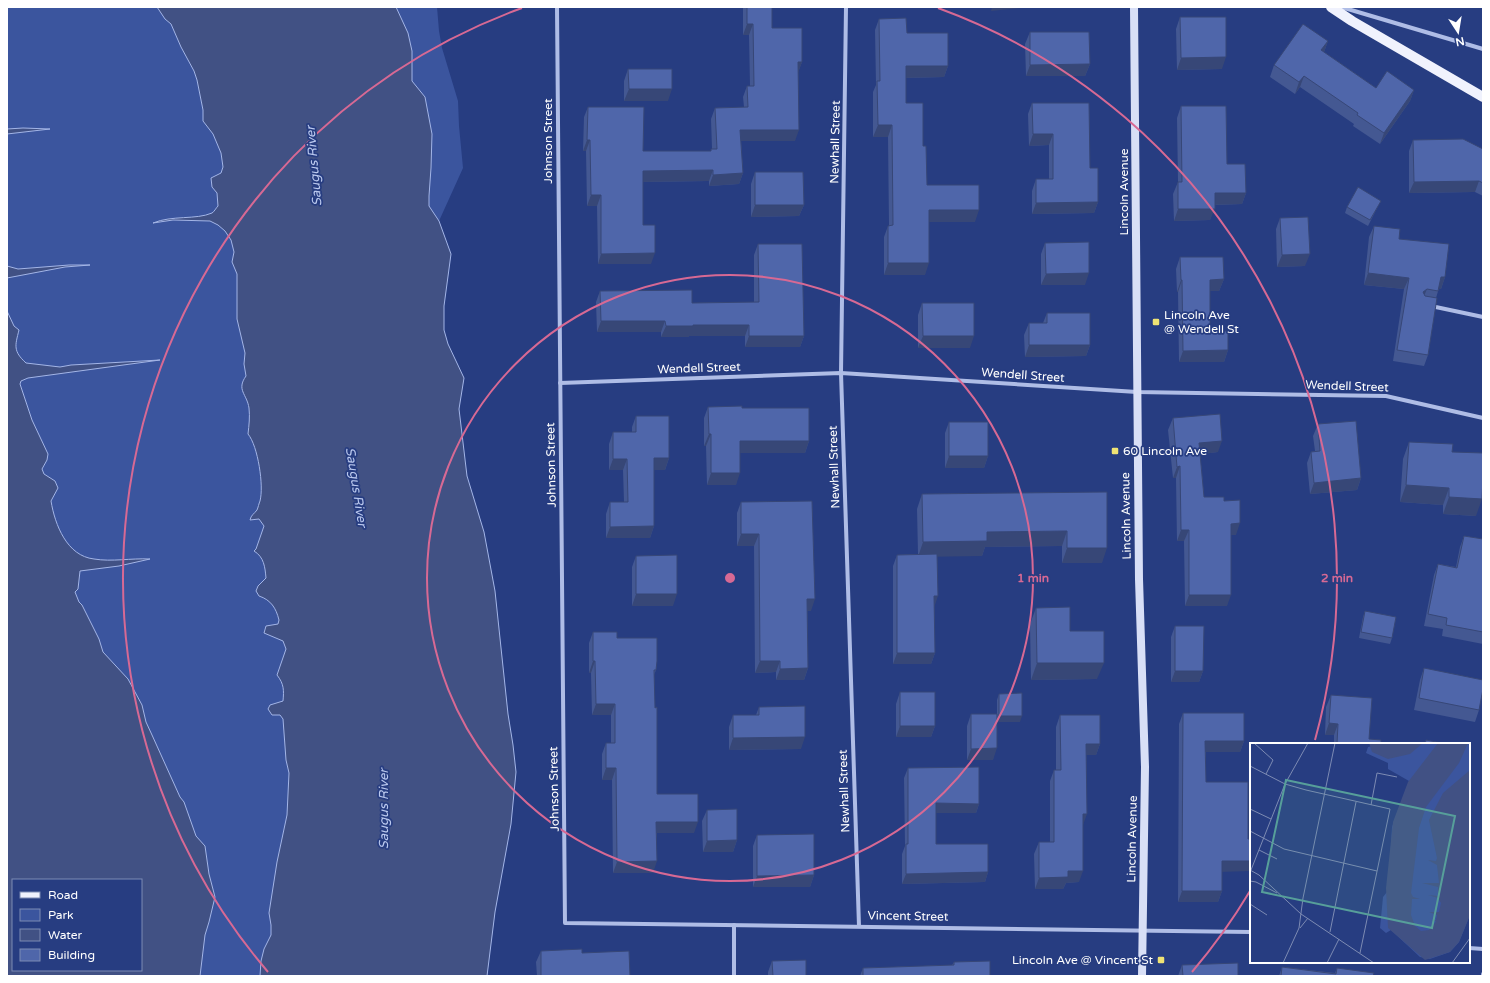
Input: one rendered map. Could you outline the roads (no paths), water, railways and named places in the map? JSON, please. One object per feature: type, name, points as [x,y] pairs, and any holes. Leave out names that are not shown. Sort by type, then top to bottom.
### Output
[{"type":"main road","name":"Lincoln Avenue","points":[[1134,7],[1138,579],[1145,767],[1142,976]]},
{"type":"main road","points":[[1331,7],[1352,21],[1483,97]]},
{"type":"street","name":"Johnson Street","points":[[557,7],[565,923]]},
{"type":"street","name":"Newhall Street","points":[[846,7],[842,373],[859,926]]},
{"type":"street","points":[[1341,7],[1483,50]]},
{"type":"street","points":[[1429,306],[1483,317]]},
{"type":"street","name":"Wendell Street","points":[[560,382],[842,373],[1137,392],[1386,396],[1483,418]]},
{"type":"street","name":"Vincent Street","points":[[565,923],[1250,932]]},
{"type":"street","points":[[734,925],[734,976]]},
{"type":"street","points":[[1470,948],[1483,949]]},
{"type":"water","name":"Saugus River","points":[[157,7],[396,7],[408,33],[412,51],[412,81],[425,97],[432,134],[429,206],[439,221],[451,254],[444,306],[444,330],[448,344],[464,378],[459,409],[467,476],[484,532],[495,591],[508,714],[516,772],[511,824],[495,912],[487,976],[260,976],[261,961],[264,949],[271,935],[269,913],[277,862],[287,815],[289,773],[286,760],[283,719],[280,715],[272,715],[268,709],[270,705],[283,701],[283,687],[277,675],[286,649],[283,641],[264,633],[266,626],[278,624],[279,620],[270,602],[259,596],[256,591],[258,586],[266,578],[262,559],[254,551],[264,526],[259,519],[250,520],[257,510],[260,501],[261,476],[255,447],[248,434],[249,408],[242,389],[243,381],[246,376],[244,364],[245,353],[237,319],[237,274],[232,262],[234,252],[231,240],[225,231],[210,221],[173,220],[153,223],[168,219],[206,215],[213,212],[218,206],[217,193],[212,187],[211,178],[221,173],[223,167],[221,153],[213,134],[203,121],[203,110],[194,71],[171,24],[165,19]]},
{"type":"water","points":[[7,129],[50,129],[7,134]]},
{"type":"water","points":[[90,265],[65,267],[7,278],[7,266],[18,269]]},
{"type":"water","points":[[7,311],[14,326],[19,330],[16,348],[19,355],[26,363],[60,367],[71,365],[160,360],[28,378],[21,381],[20,384],[32,420],[48,454],[47,460],[42,469],[44,474],[55,481],[58,488],[51,501],[59,529],[64,538],[76,552],[85,557],[108,560],[150,559],[119,566],[80,571],[78,589],[75,592],[99,639],[103,652],[128,679],[142,705],[146,722],[180,797],[184,802],[196,836],[205,846],[209,874],[215,897],[205,935],[200,976],[7,976]]},
{"type":"place","name":"Lincoln Ave @ Wendell St","points":[[1156,322]]},
{"type":"place","name":"60 Lincoln Ave","points":[[1115,451]]},
{"type":"place","name":"Lincoln Ave @ Vincent St","points":[[1161,960]]}]
